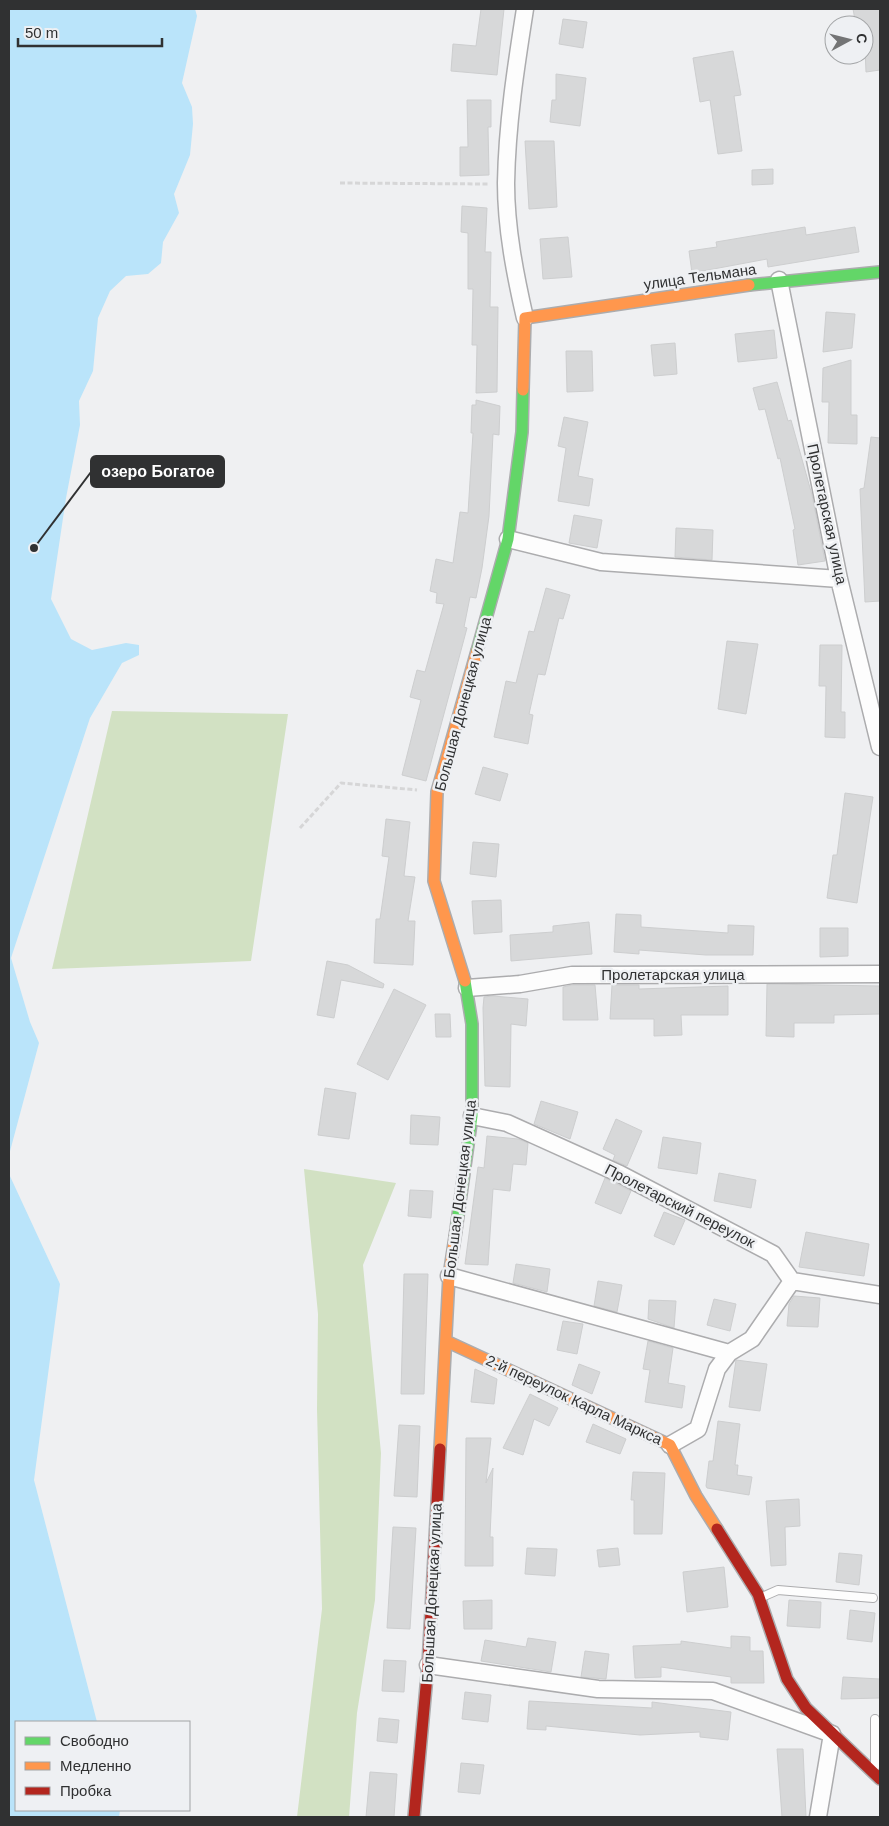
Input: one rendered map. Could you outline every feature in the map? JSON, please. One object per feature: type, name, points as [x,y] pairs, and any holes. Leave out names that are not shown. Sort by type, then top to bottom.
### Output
[{"type":"street","name":"Большая Донецкая улица","points":[[414,1817],[428,1665],[449,1276],[472,1116],[472,1024],[467,988],[434,881],[437,792],[508,539],[522,432],[525,318],[513,268],[506,184],[510,106],[525,9]]},
{"type":"street","name":"улица Тельмана","points":[[525,318],[779,280],[880,272]]},
{"type":"street","name":"Пролетарская улица","points":[[779,280],[839,579],[880,747]]},
{"type":"street","points":[[508,539],[600,562],[839,579]]},
{"type":"street","name":"Пролетарская улица","points":[[467,988],[520,984],[572,975],[880,974]]},
{"type":"street","name":"Пролетарский переулок","points":[[472,1116],[507,1123],[620,1174],[773,1254],[792,1281]]},
{"type":"street","points":[[449,1276],[729,1353]]},
{"type":"street","points":[[670,1445],[698,1429],[717,1369],[729,1353],[752,1339],[792,1281],[880,1295]]},
{"type":"street","name":"2-й переулок Карла Маркса","points":[[446,1340],[670,1445],[696,1496],[759,1599],[788,1679],[806,1708],[877,1776]]},
{"type":"street","name":"2-й переулок Карла Маркса","points":[[428,1665],[598,1688],[713,1691],[832,1734]]},
{"type":"street","points":[[818,1817],[832,1734]]},
{"type":"lane","points":[[759,1599],[778,1590],[873,1598]]},
{"type":"lane","points":[[875,1719],[877,1776]]},
{"type":"path","points":[[340,183],[506,184]]},
{"type":"path","points":[[300,828],[341,783],[437,792]]},
{"type":"green space","points":[[112,711],[288,714],[251,961],[52,969]]},
{"type":"green space","points":[[304,1169],[396,1183],[363,1265],[381,1453],[375,1600],[357,1713],[349,1817],[297,1817],[322,1609],[317,1409],[318,1314]]},
{"type":"water","points":[[9,9],[195,9],[197,16],[182,83],[192,107],[193,124],[190,155],[174,194],[179,213],[163,242],[161,263],[148,274],[126,276],[110,291],[98,318],[93,371],[79,401],[80,425],[66,498],[51,599],[71,639],[92,650],[126,643],[139,645],[139,655],[122,663],[90,718],[11,958],[30,1022],[39,1043],[9,1155]]},
{"type":"water","points":[[9,1174],[60,1284],[34,1480],[97,1721],[15,1721],[15,1811],[120,1811],[119,1817],[9,1817]]},
{"type":"building","points":[[481,9],[504,9],[497,75],[451,71],[453,44],[476,46]]},
{"type":"building","points":[[853,9],[880,9],[880,70],[866,72],[866,65],[874,65],[874,15],[854,15]]},
{"type":"building","points":[[563,19],[587,22],[583,48],[559,44]]},
{"type":"building","points":[[733,51],[741,95],[734,96],[742,151],[718,154],[710,100],[700,102],[693,58]]},
{"type":"building","points":[[556,74],[586,78],[580,126],[550,122],[552,100],[556,100]]},
{"type":"building","points":[[467,100],[491,100],[491,127],[488,127],[489,175],[460,176],[460,147],[468,147]]},
{"type":"building","points":[[525,141],[554,141],[557,207],[529,209]]},
{"type":"building","points":[[773,169],[773,184],[752,185],[752,170]]},
{"type":"building","points":[[462,206],[487,208],[485,252],[491,252],[490,307],[498,307],[497,392],[476,393],[477,345],[472,345],[473,289],[468,289],[468,233],[461,232]]},
{"type":"building","points":[[805,227],[806,235],[855,227],[859,252],[768,267],[767,259],[692,273],[689,251],[717,247],[716,242]]},
{"type":"building","points":[[568,237],[572,277],[543,279],[540,239]]},
{"type":"building","points":[[826,312],[855,314],[852,348],[823,352]]},
{"type":"building","points":[[774,330],[777,358],[738,362],[735,334]]},
{"type":"building","points":[[675,343],[677,374],[654,376],[651,345]]},
{"type":"building","points":[[566,351],[592,351],[593,391],[567,392]]},
{"type":"building","points":[[851,360],[851,415],[857,415],[857,444],[828,443],[829,402],[822,402],[823,368]]},
{"type":"building","points":[[777,382],[788,421],[791,420],[812,495],[825,561],[798,565],[793,530],[795,529],[780,458],[778,459],[765,409],[759,410],[753,388]]},
{"type":"building","points":[[476,400],[500,406],[499,435],[493,434],[489,516],[476,598],[470,597],[464,627],[467,628],[426,781],[402,775],[421,700],[410,697],[417,670],[425,672],[444,604],[436,603],[437,593],[430,591],[436,559],[453,563],[460,512],[468,513],[473,433],[471,433],[472,405],[476,405]]},
{"type":"building","points":[[564,417],[588,422],[578,476],[593,479],[589,506],[558,501],[566,448],[558,446]]},
{"type":"building","points":[[871,437],[880,438],[880,601],[865,602],[860,489],[864,488]]},
{"type":"building","points":[[574,515],[602,520],[597,548],[569,543]]},
{"type":"building","points":[[676,528],[713,530],[712,560],[675,557]]},
{"type":"building","points":[[546,588],[570,595],[563,619],[559,618],[545,675],[538,674],[529,714],[533,715],[528,744],[494,737],[506,681],[516,683],[529,631],[534,632]]},
{"type":"building","points":[[727,641],[758,644],[746,714],[718,709]]},
{"type":"building","points":[[820,645],[842,645],[841,712],[845,712],[845,738],[825,737],[826,686],[819,686]]},
{"type":"building","points":[[483,767],[508,774],[500,801],[475,794]]},
{"type":"building","points":[[845,793],[873,797],[857,903],[827,898],[833,855],[837,855]]},
{"type":"building","points":[[386,819],[410,822],[404,876],[415,877],[408,921],[415,921],[413,965],[374,963],[376,919],[380,919],[389,857],[382,856]]},
{"type":"building","points":[[473,842],[499,844],[496,877],[470,874]]},
{"type":"building","points":[[501,900],[502,932],[474,934],[472,901]]},
{"type":"building","points":[[616,914],[641,915],[641,927],[728,933],[728,925],[754,926],[753,955],[706,955],[639,950],[639,954],[614,952]]},
{"type":"building","points":[[589,922],[592,954],[511,961],[510,935],[553,932],[553,926]]},
{"type":"building","points":[[820,928],[848,928],[848,956],[820,957]]},
{"type":"building","points":[[327,961],[348,965],[384,984],[383,988],[341,980],[334,1018],[317,1015]]},
{"type":"building","points":[[767,984],[880,986],[880,1014],[834,1015],[834,1023],[794,1023],[794,1037],[766,1036]]},
{"type":"building","points":[[595,985],[598,1020],[563,1020],[563,987]]},
{"type":"building","points":[[612,985],[639,985],[639,989],[728,986],[728,1015],[681,1015],[682,1035],[654,1036],[654,1019],[610,1019]]},
{"type":"building","points":[[394,989],[426,1005],[388,1080],[357,1064]]},
{"type":"building","points":[[484,997],[528,999],[526,1026],[511,1024],[510,1087],[485,1086],[483,1008]]},
{"type":"building","points":[[435,1014],[450,1014],[451,1037],[436,1037]]},
{"type":"building","points":[[325,1088],[356,1093],[349,1139],[318,1135]]},
{"type":"building","points":[[541,1101],[578,1112],[570,1139],[534,1124]]},
{"type":"building","points":[[411,1115],[440,1117],[438,1145],[410,1144]]},
{"type":"building","points":[[616,1119],[642,1131],[627,1166],[613,1160],[615,1155],[603,1149]]},
{"type":"building","points":[[487,1136],[518,1139],[528,1143],[526,1165],[513,1164],[510,1191],[493,1189],[488,1265],[465,1264],[478,1167],[484,1168]]},
{"type":"building","points":[[663,1137],[701,1143],[697,1174],[658,1168]]},
{"type":"building","points":[[719,1173],[756,1180],[751,1208],[714,1201]]},
{"type":"building","points":[[605,1178],[631,1191],[621,1214],[595,1203]]},
{"type":"building","points":[[410,1190],[433,1191],[431,1218],[408,1216]]},
{"type":"building","points":[[664,1212],[685,1220],[674,1245],[654,1236]]},
{"type":"building","points":[[806,1232],[869,1244],[864,1276],[799,1267]]},
{"type":"building","points":[[516,1264],[550,1269],[547,1292],[513,1283]]},
{"type":"building","points":[[404,1274],[428,1274],[424,1394],[401,1394]]},
{"type":"building","points":[[598,1281],[622,1285],[617,1312],[594,1306]]},
{"type":"building","points":[[794,1296],[820,1298],[818,1327],[787,1326],[789,1304]]},
{"type":"building","points":[[714,1299],[736,1304],[730,1331],[707,1325]]},
{"type":"building","points":[[649,1300],[676,1301],[674,1328],[648,1319]]},
{"type":"building","points":[[563,1321],[583,1324],[577,1354],[557,1350]]},
{"type":"building","points":[[648,1341],[673,1348],[668,1383],[685,1386],[682,1408],[645,1402],[650,1370],[643,1369]]},
{"type":"building","points":[[736,1360],[767,1364],[760,1411],[729,1407]]},
{"type":"building","points":[[579,1364],[600,1372],[592,1394],[572,1385]]},
{"type":"building","points":[[475,1369],[497,1379],[494,1404],[471,1402]]},
{"type":"building","points":[[530,1394],[558,1408],[549,1426],[534,1419],[523,1455],[503,1448]]},
{"type":"building","points":[[718,1421],[740,1424],[735,1465],[738,1465],[737,1475],[752,1477],[749,1495],[707,1488],[706,1486],[709,1461],[713,1461]]},
{"type":"building","points":[[593,1424],[626,1439],[620,1454],[586,1442]]},
{"type":"building","points":[[399,1425],[420,1426],[417,1497],[394,1496]]},
{"type":"building","points":[[466,1438],[491,1438],[486,1483],[493,1468],[490,1537],[493,1537],[493,1566],[465,1566]]},
{"type":"building","points":[[633,1472],[665,1473],[662,1534],[634,1534],[634,1500],[631,1500]]},
{"type":"building","points":[[799,1499],[800,1526],[785,1527],[786,1565],[771,1566],[766,1501]]},
{"type":"building","points":[[393,1527],[416,1528],[410,1629],[387,1628]]},
{"type":"building","points":[[527,1548],[557,1549],[555,1576],[525,1574]]},
{"type":"building","points":[[618,1548],[620,1565],[599,1567],[597,1550]]},
{"type":"building","points":[[839,1553],[862,1555],[859,1585],[836,1582]]},
{"type":"building","points":[[724,1567],[728,1607],[687,1612],[683,1572]]},
{"type":"building","points":[[492,1600],[492,1629],[464,1629],[463,1601]]},
{"type":"building","points":[[789,1600],[821,1602],[820,1628],[787,1626]]},
{"type":"building","points":[[850,1610],[875,1613],[872,1642],[847,1639]]},
{"type":"building","points":[[731,1636],[750,1637],[750,1651],[763,1651],[764,1683],[731,1683],[731,1677],[661,1667],[661,1677],[635,1678],[633,1646],[681,1644],[681,1641],[731,1648]]},
{"type":"building","points":[[528,1638],[556,1642],[551,1672],[481,1661],[485,1640],[526,1647]]},
{"type":"building","points":[[585,1651],[609,1654],[606,1679],[581,1677]]},
{"type":"building","points":[[384,1660],[406,1661],[404,1692],[382,1691]]},
{"type":"building","points":[[843,1677],[880,1679],[880,1698],[841,1699]]},
{"type":"building","points":[[465,1692],[491,1695],[488,1722],[462,1719]]},
{"type":"building","points":[[529,1701],[652,1708],[652,1702],[731,1712],[728,1740],[700,1737],[700,1732],[640,1735],[546,1726],[546,1730],[527,1729]]},
{"type":"building","points":[[379,1718],[399,1720],[397,1743],[377,1741]]},
{"type":"building","points":[[777,1749],[803,1749],[806,1817],[782,1817]]},
{"type":"building","points":[[461,1763],[484,1765],[480,1794],[458,1792]]},
{"type":"building","points":[[370,1772],[397,1774],[394,1817],[366,1817]]},
{"type":"traffic: fast","points":[[749,285],[880,272]]},
{"type":"traffic: fast","points":[[477,651],[508,539],[522,432],[523,390]]},
{"type":"traffic: fast","points":[[455,1237],[472,1116],[472,1024],[465,981]]},
{"type":"traffic: slow","points":[[523,390],[525,318],[749,285]]},
{"type":"traffic: slow","points":[[465,981],[434,881],[437,792],[477,651]]},
{"type":"traffic: slow","points":[[440,1449],[449,1276],[455,1237]]},
{"type":"traffic: slow","points":[[446,1341],[670,1445],[696,1496],[717,1529]]},
{"type":"traffic: jam","points":[[414,1817],[428,1665],[440,1449]]},
{"type":"traffic: jam","points":[[717,1529],[758,1594],[787,1679],[806,1708],[880,1779]]},
{"type":"place","name":"озеро Богатое","points":[[34,548]]}]
